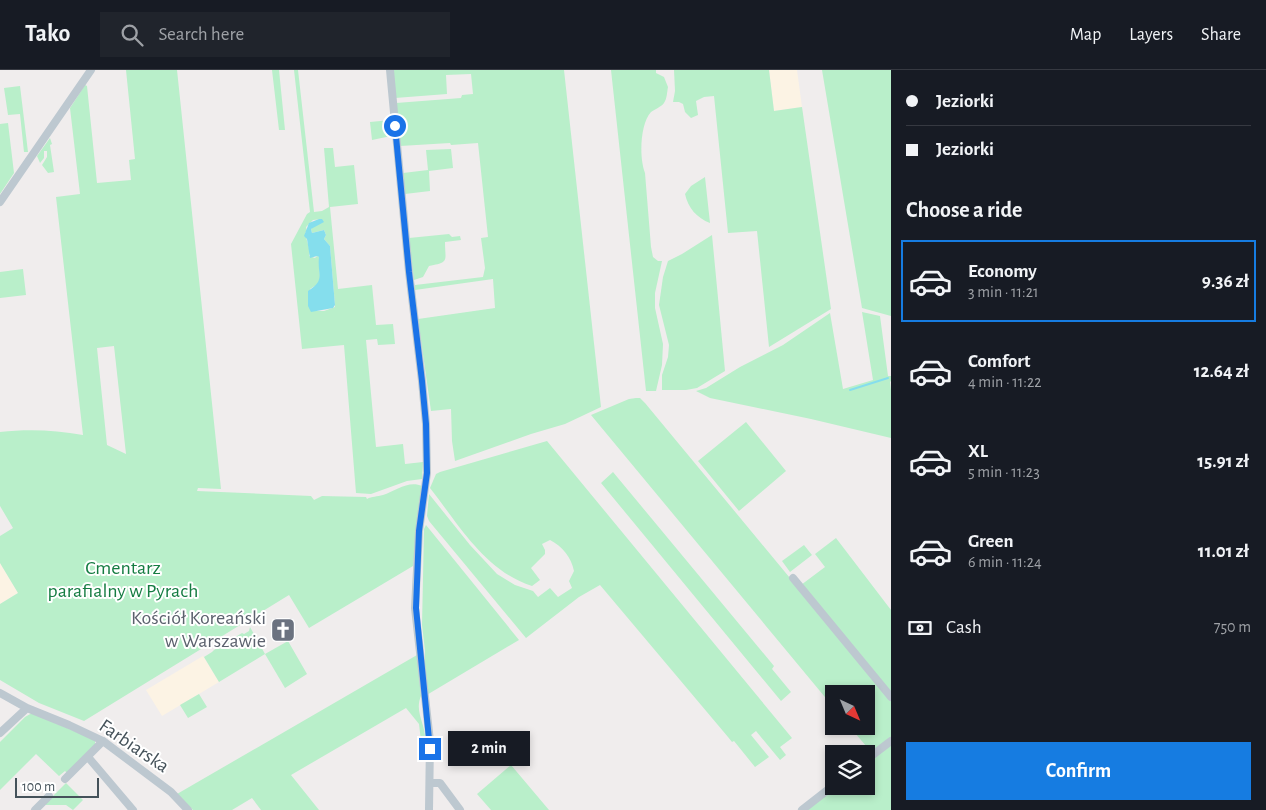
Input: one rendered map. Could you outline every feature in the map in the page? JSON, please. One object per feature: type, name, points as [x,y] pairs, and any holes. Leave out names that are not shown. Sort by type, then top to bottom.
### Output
[{"type":"street","points":[[0,202],[91,70]]},
{"type":"street","points":[[390,70],[409,272],[426,424],[427,473],[419,531],[416,608],[430,741],[429,810]]},
{"type":"street","points":[[793,578],[891,697]]},
{"type":"street","name":"Farbiarska","points":[[0,694],[26,708],[104,741],[171,792],[188,810]]},
{"type":"street","points":[[0,733],[26,708]]},
{"type":"street","points":[[875,753],[891,740]]},
{"type":"street","points":[[65,779],[104,741]]},
{"type":"street","points":[[88,757],[133,810]]},
{"type":"street","points":[[430,783],[440,783],[460,810]]},
{"type":"street","points":[[802,810],[825,792]]},
{"type":"street","points":[[36,810],[49,796]]},
{"type":"shaded area","points":[[769,70],[797,70],[802,107],[774,111]]},
{"type":"shaded area","points":[[0,563],[18,593],[0,604]]},
{"type":"shaded area","points":[[203,656],[219,682],[162,716],[146,690]]},
{"type":"green space","name":"Cmentarz parafialny w Pyrach","points":[[126,70],[177,70],[221,489],[198,488],[197,491],[311,496],[314,500],[322,496],[366,497],[367,499],[383,495],[407,485],[417,484],[422,486],[413,566],[309,628],[289,595],[84,721],[39,703],[0,680],[0,604],[18,593],[0,563],[0,536],[13,528],[0,506],[0,432],[42,430],[83,435],[56,197],[80,194],[70,108],[85,85],[87,86],[97,183],[131,180],[129,160],[135,159]],"holes":[[[114,346],[126,454],[107,445],[97,348]]]},
{"type":"green space","points":[[272,70],[279,70],[285,130],[279,130]]},
{"type":"green space","points":[[294,70],[298,70],[314,212],[322,211],[329,207],[324,148],[333,148],[335,167],[354,165],[358,204],[330,207],[338,289],[372,285],[376,325],[393,324],[395,344],[378,345],[377,339],[366,340],[376,447],[403,444],[405,464],[423,462],[422,479],[407,481],[371,494],[356,493],[344,345],[302,349],[291,244],[307,214],[310,212]],"holes":[[[322,219],[311,229],[312,233],[324,230],[326,235],[324,239],[330,246],[335,307],[324,311],[311,311],[310,289],[318,284],[320,280],[319,257],[309,256],[310,252],[305,233],[307,231],[306,227],[313,220]]]},
{"type":"green space","points":[[393,70],[564,70],[601,407],[565,424],[455,461],[451,409],[431,411],[418,319],[495,308],[493,279],[415,290],[415,285],[483,277],[485,268],[481,238],[488,237],[478,143],[400,146],[396,103],[461,98],[462,95],[473,94],[471,74],[446,75],[447,94],[395,98]]},
{"type":"green space","points":[[611,70],[656,70],[656,73],[664,77],[668,87],[664,103],[647,117],[641,150],[645,173],[651,247],[653,257],[658,261],[662,261],[655,293],[655,308],[663,344],[662,365],[656,391],[646,391]]},
{"type":"green space","points":[[674,70],[769,70],[774,111],[802,107],[831,309],[769,347],[757,231],[728,233],[714,96],[704,97],[696,101],[698,115],[691,118],[685,112],[683,104],[673,102],[675,91]]},
{"type":"green space","points":[[822,70],[891,70],[891,316],[862,308]]},
{"type":"green space","points":[[20,86],[28,152],[24,152],[20,114],[8,115],[4,88]]},
{"type":"green space","points":[[391,120],[391,136],[372,140],[370,122]]},
{"type":"green space","points":[[8,123],[14,173],[0,194],[0,124]]},
{"type":"green space","points":[[50,138],[54,172],[48,173],[42,165],[47,157],[47,151],[44,151],[44,158],[40,163],[37,156]]},
{"type":"green space","points":[[451,149],[453,168],[429,171],[430,191],[405,194],[403,173],[428,170],[426,150]]},
{"type":"green space","points":[[705,177],[710,223],[694,212],[688,204],[685,194],[691,186]]},
{"type":"green space","points":[[449,234],[452,237],[460,236],[461,240],[445,242],[445,260],[429,266],[423,277],[414,280],[409,238]]},
{"type":"green space","points":[[712,235],[725,371],[697,388],[662,390],[662,375],[668,357],[669,345],[659,305],[663,277],[668,261]]},
{"type":"green space","points":[[23,269],[26,295],[0,298],[0,272]]},
{"type":"green space","points":[[862,312],[880,316],[888,376],[891,376],[891,438],[710,398],[696,391],[706,388],[740,367],[783,345],[830,313],[843,389],[873,380]]},
{"type":"green space","points":[[640,398],[645,403],[891,700],[891,738],[875,751],[875,745],[865,745],[857,735],[875,735],[875,685],[825,685],[825,697],[591,415],[629,399]]},
{"type":"green space","points":[[746,422],[786,471],[739,511],[698,461]]},
{"type":"green space","points":[[547,441],[792,738],[780,747],[786,755],[780,760],[756,731],[751,735],[769,757],[755,767],[600,585],[579,597],[526,638],[429,521],[427,516],[429,494],[470,545],[497,574],[515,585],[533,591],[538,597],[550,588],[558,597],[572,588],[569,581],[574,571],[573,566],[563,549],[555,543],[550,540],[542,544],[545,554],[531,568],[540,580],[532,586],[515,579],[500,570],[474,545],[430,488],[436,474],[440,472]]},
{"type":"green space","points":[[613,472],[774,666],[772,669],[791,692],[781,701],[601,483]]},
{"type":"green space","points":[[426,525],[519,640],[425,696],[425,651],[422,625],[424,529]]},
{"type":"green space","points":[[836,538],[891,610],[891,693],[801,585],[825,567],[815,554]]},
{"type":"green space","points":[[804,545],[812,555],[790,572],[782,561]]},
{"type":"green space","points":[[250,627],[265,654],[219,682],[204,657],[242,633],[244,634],[249,631]]},
{"type":"green space","points":[[288,641],[307,674],[285,688],[265,654]]},
{"type":"green space","points":[[417,655],[421,696],[419,713],[425,740],[421,741],[419,724],[406,708],[291,775],[319,810],[261,810],[252,798],[232,810],[193,810],[177,794]]},
{"type":"green space","points":[[199,694],[207,707],[188,718],[180,705]]},
{"type":"green space","points":[[32,713],[95,740],[95,745],[67,773],[65,771],[59,776],[36,754],[0,790],[0,742],[25,717]]},
{"type":"green space","points":[[891,743],[891,810],[807,810],[826,795],[875,795],[875,756]]},
{"type":"green space","points":[[511,765],[549,810],[491,810],[477,794]]},
{"type":"green space","points":[[66,783],[83,800],[73,810],[66,805],[46,805],[45,804]]},
{"type":"water","points":[[322,219],[324,222],[311,229],[312,233],[324,230],[326,235],[324,239],[330,246],[335,305],[333,308],[311,312],[308,306],[308,291],[317,284],[320,277],[319,257],[310,258],[307,239],[304,236],[309,223]]},
{"type":"waterway","points":[[850,390],[888,378]]},
{"type":"place","name":"Kościół Koreański w Warszawie","points":[[283,630]]},
{"type":"route","points":[[395,126],[426,424],[427,473],[419,531],[416,608],[430,749]]}]
